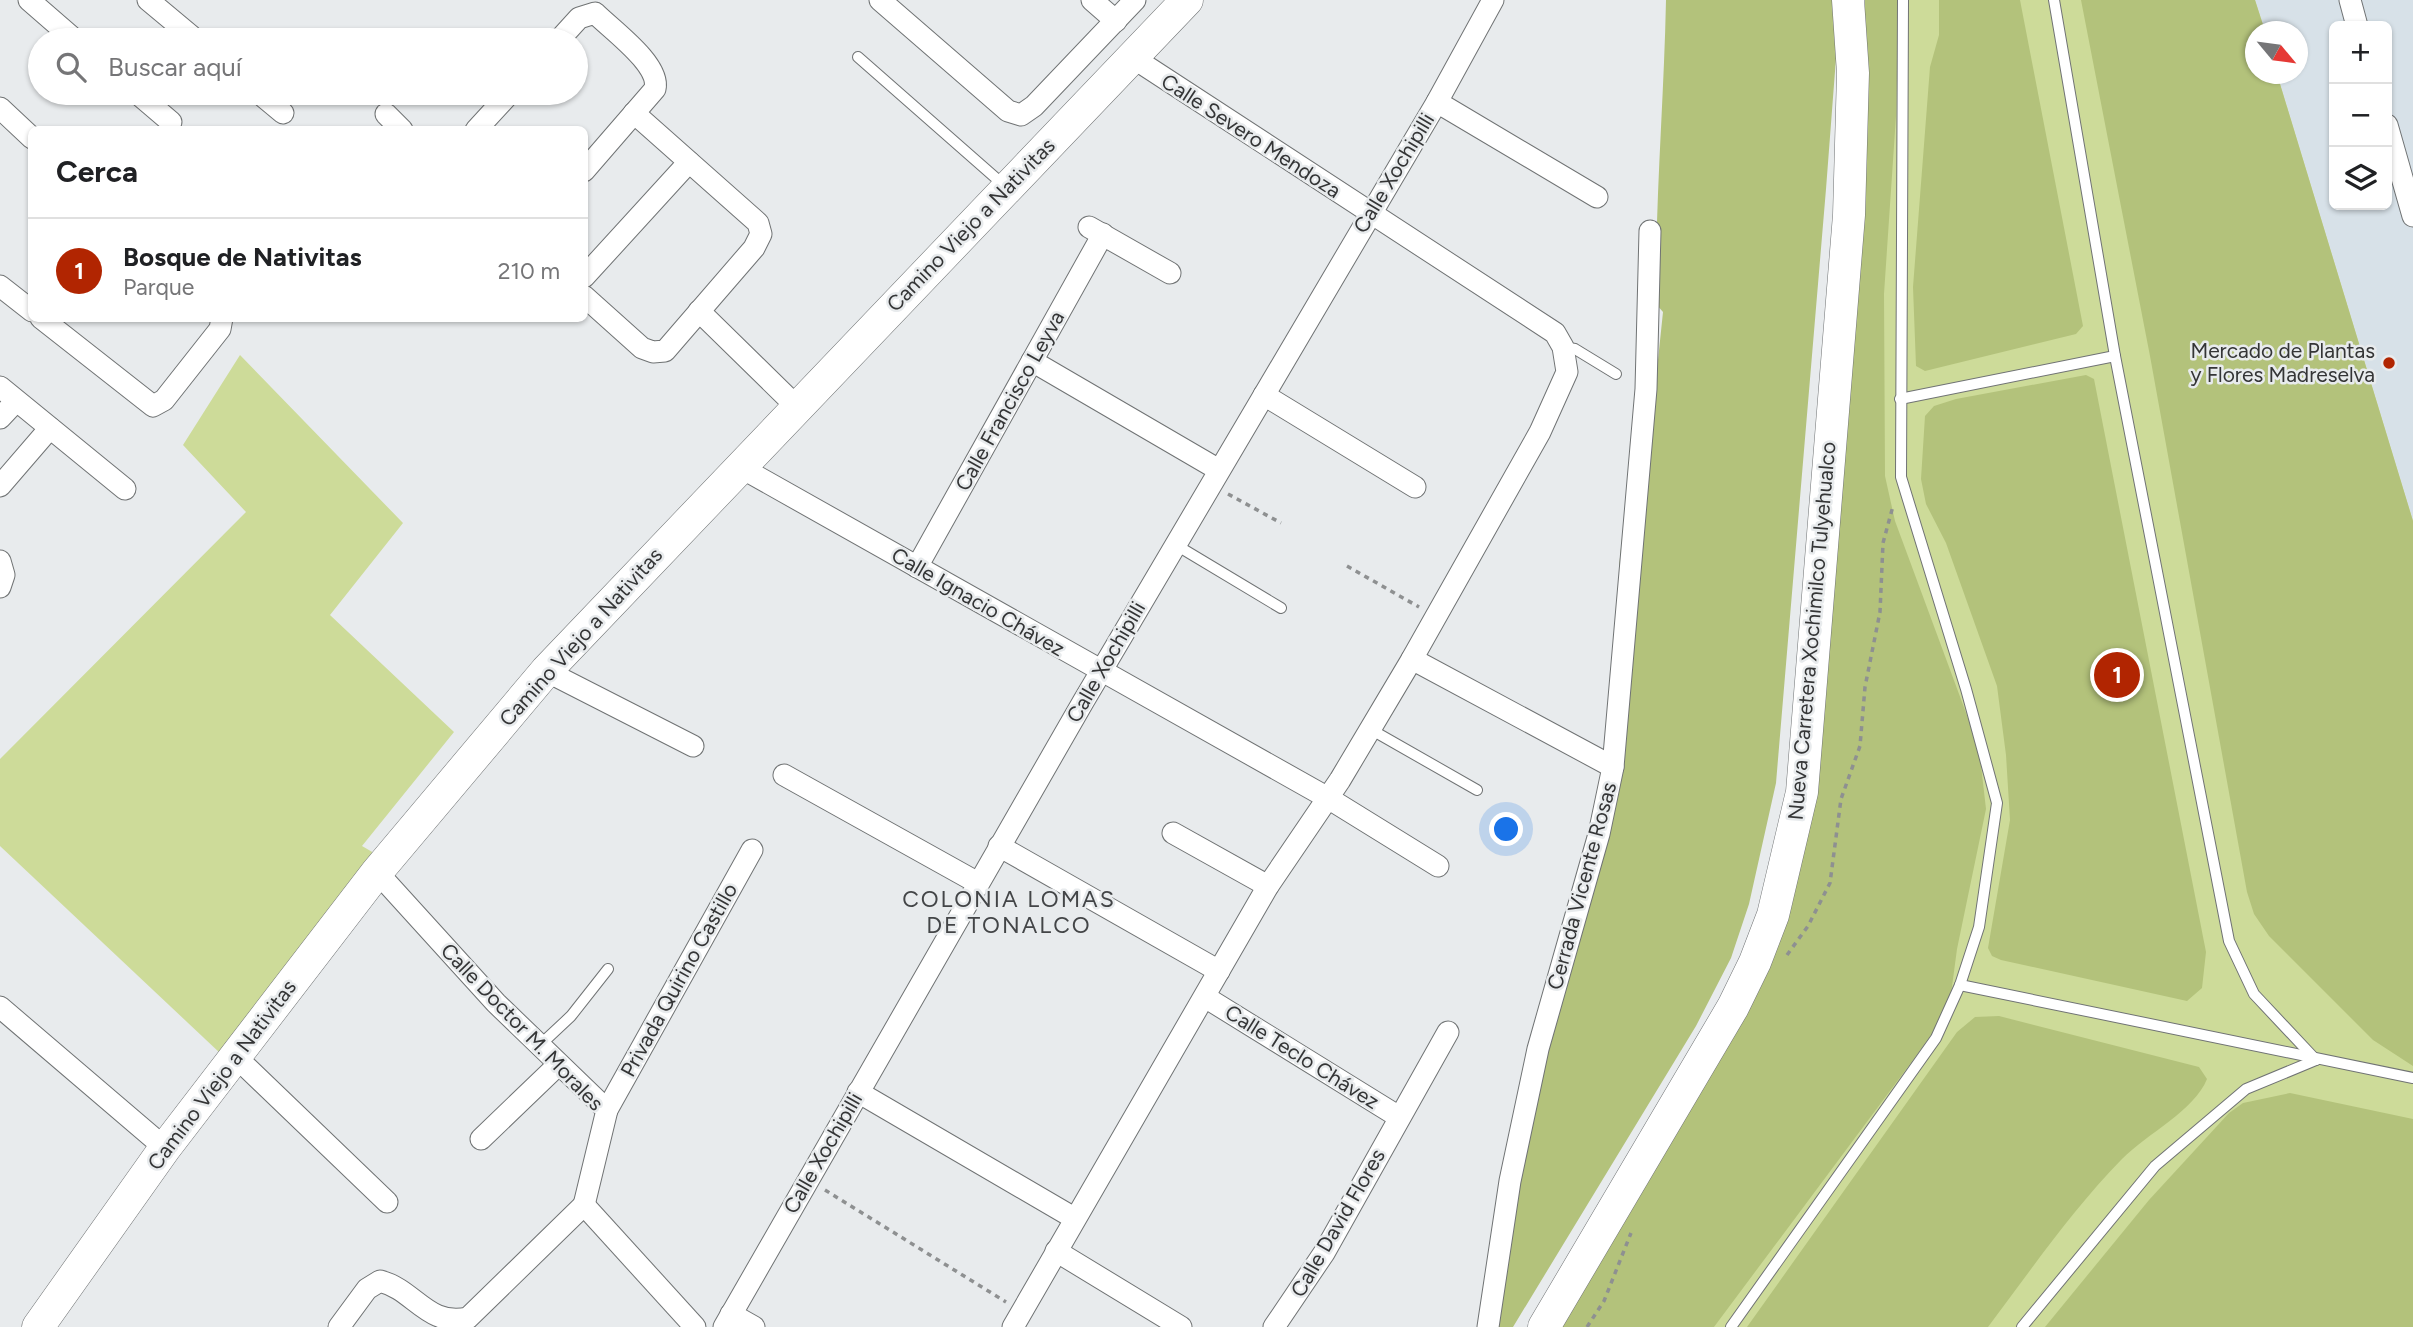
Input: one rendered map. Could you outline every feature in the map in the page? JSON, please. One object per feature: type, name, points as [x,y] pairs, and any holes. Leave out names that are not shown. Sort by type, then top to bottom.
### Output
[{"type":"street","points":[[29,0],[61,28]]},
{"type":"street","points":[[149,0],[182,28]]},
{"type":"street","points":[[880,0],[1008,111],[1021,115],[1034,106],[1135,0]]},
{"type":"street","points":[[1092,0],[1115,21]]},
{"type":"street","name":"Camino Viejo a Nativitas","points":[[38,1327],[165,1148],[377,872],[546,671],[1187,0]]},
{"type":"street","name":"Calle Xochipilli","points":[[727,1320],[999,846],[1437,102],[1493,0]]},
{"type":"street","name":"Nueva Carretera Xochimilco Tulyehualco","points":[[1544,1327],[1733,1007],[1773,915],[1791,849],[1802,792],[1849,215],[1853,73],[1848,0]]},
{"type":"street","points":[[2350,0],[2356,21]]},
{"type":"street","points":[[570,28],[579,18],[595,13],[651,66],[657,80],[655,89],[588,165]]},
{"type":"street","name":"Calle Severo Mendoza","points":[[1132,57],[1555,333],[1563,347]]},
{"type":"street","points":[[1437,102],[1597,197]]},
{"type":"street","points":[[150,105],[171,122]]},
{"type":"street","points":[[273,105],[283,113]]},
{"type":"street","points":[[480,126],[499,105]]},
{"type":"street","points":[[0,108],[28,134]]},
{"type":"street","points":[[588,300],[642,348],[653,352],[665,351],[754,248],[761,234],[758,223],[634,113]]},
{"type":"street","points":[[386,114],[398,126]]},
{"type":"street","points":[[2392,142],[2413,216]]},
{"type":"street","points":[[588,273],[689,162]]},
{"type":"street","name":"Calle Francisco Leyva","points":[[916,567],[1032,362],[1096,231],[1170,273]]},
{"type":"street","name":"Cerrada Vicente Rosas","points":[[1488,1327],[1510,1181],[1538,1049],[1599,834],[1613,767],[1646,390],[1650,231]]},
{"type":"street","points":[[0,286],[28,308]]},
{"type":"street","points":[[699,311],[797,407]]},
{"type":"street","points":[[46,322],[153,407],[164,400],[220,329],[221,322]]},
{"type":"street","points":[[1018,1320],[1074,1218],[1268,886],[1328,798],[1412,659],[1540,432],[1567,372],[1563,347]]},
{"type":"street","points":[[1032,362],[1215,477]]},
{"type":"street","points":[[0,418],[8,394],[125,489]]},
{"type":"street","points":[[1264,396],[1415,487]]},
{"type":"street","points":[[0,486],[50,428]]},
{"type":"street","name":"Calle Ignacio Chávez","points":[[740,467],[1328,798],[1438,866]]},
{"type":"street","points":[[0,561],[4,575],[0,587]]},
{"type":"street","points":[[1412,659],[1613,767]]},
{"type":"street","points":[[546,671],[693,746]]},
{"type":"street","points":[[785,775],[978,883]]},
{"type":"street","points":[[1173,833],[1268,886]]},
{"type":"street","points":[[999,846],[1219,971]]},
{"type":"street","name":"Privada Quirino Castillo","points":[[607,1110],[752,850]]},
{"type":"street","name":"Calle Doctor M. Morales","points":[[377,872],[496,1003],[607,1110],[584,1205]]},
{"type":"street","name":"Calle Teclo Chávez","points":[[1205,997],[1399,1117]]},
{"type":"street","points":[[0,1007],[165,1148]]},
{"type":"street","name":"Calle David Flores","points":[[1274,1327],[1319,1261],[1448,1032]]},
{"type":"street","points":[[236,1058],[387,1202]]},
{"type":"street","points":[[481,1139],[558,1065]]},
{"type":"street","points":[[858,1092],[1074,1218]]},
{"type":"street","points":[[339,1327],[367,1289],[380,1281],[390,1284],[436,1321],[454,1325],[468,1318],[584,1205],[685,1324]]},
{"type":"street","points":[[1056,1251],[1181,1327]]},
{"type":"street","points":[[727,1320],[754,1327]]},
{"type":"lane","points":[[1731,1327],[1936,1038],[1960,985],[1979,927],[1997,803],[1966,689],[1901,477],[1903,0]]},
{"type":"lane","points":[[2054,0],[2115,356],[2229,941],[2254,993],[2316,1060]]},
{"type":"lane","points":[[858,57],[1007,188]]},
{"type":"lane","points":[[1563,347],[1575,349],[1616,374]]},
{"type":"lane","points":[[1900,399],[2115,356]]},
{"type":"lane","points":[[1176,545],[1281,608]]},
{"type":"lane","points":[[1370,729],[1477,790]]},
{"type":"lane","points":[[539,1046],[570,1016],[608,970]]},
{"type":"lane","points":[[1960,985],[2413,1078]]},
{"type":"lane","points":[[2022,1327],[2155,1166],[2246,1089],[2316,1060]]},
{"type":"path","points":[[1215,477],[1281,523]]},
{"type":"path","points":[[1347,566],[1436,617]]},
{"type":"path","points":[[808,1179],[1018,1320]]},
{"type":"shaded area","name":"Mercado de Plantas y Flores Madreselva","points":[[2255,0],[2413,0],[2413,521],[2280,84],[2308,84],[2308,21],[2262,21]]},
{"type":"green space","points":[[1666,0],[1836,0],[1838,32],[1826,189],[1776,783],[1749,904],[1731,958],[1696,1026],[1513,1327],[1482,1327],[1492,1239],[1609,824],[1625,755],[1640,569],[1619,567],[1636,405],[1653,408],[1663,312],[1656,304],[1656,266]]},
{"type":"green space","points":[[1865,0],[1899,0],[1896,116],[1884,294],[1885,476],[1895,521],[1979,748],[1986,809],[1957,949],[1951,994],[1933,1032],[1714,1327],[1550,1327],[1782,902],[1860,111]]},
{"type":"green space","points":[[1870,0],[2255,0],[2262,21],[2245,21],[2245,84],[2280,84],[2413,521],[2413,1327],[1554,1327],[1772,949]]},
{"type":"green space","points":[[1939,0],[2020,0],[2083,326],[2076,334],[1925,371],[1916,366],[1913,287],[1930,67],[1939,35]]},
{"type":"green space","points":[[2081,0],[2255,0],[2262,21],[2245,21],[2245,84],[2280,84],[2413,521],[2413,1066],[2373,1040],[2269,936],[2254,914],[2247,892],[2150,356]]},
{"type":"green space","points":[[240,355],[403,523],[330,615],[454,732],[362,846],[374,853],[221,1054],[0,846],[0,759],[246,512],[183,445]]},
{"type":"green space","points":[[2086,375],[2094,379],[2206,952],[2202,988],[2187,1001],[2001,960],[1992,956],[1988,948],[2010,820],[2006,755],[1997,686],[1946,543],[1926,504],[1921,479],[1925,416],[1934,406],[1956,399]]},
{"type":"green space","points":[[1999,1016],[2199,1067],[2207,1079],[2201,1091],[2181,1112],[2122,1159],[2086,1199],[1988,1327],[1747,1327],[1957,1032],[1975,1017]]},
{"type":"green space","points":[[2290,1093],[2413,1119],[2413,1327],[2045,1327],[2149,1200],[2229,1113],[2243,1103]]},
{"type":"place","name":"Mercado de Plantas y Flores Madreselva","points":[[2389,363]]},
{"type":"place","name":"Bosque de Nativitas","points":[[2117,675]]},
{"type":"district","name":"COLONIA LOMAS DE TONALCO","points":[[1009,912]]}]
